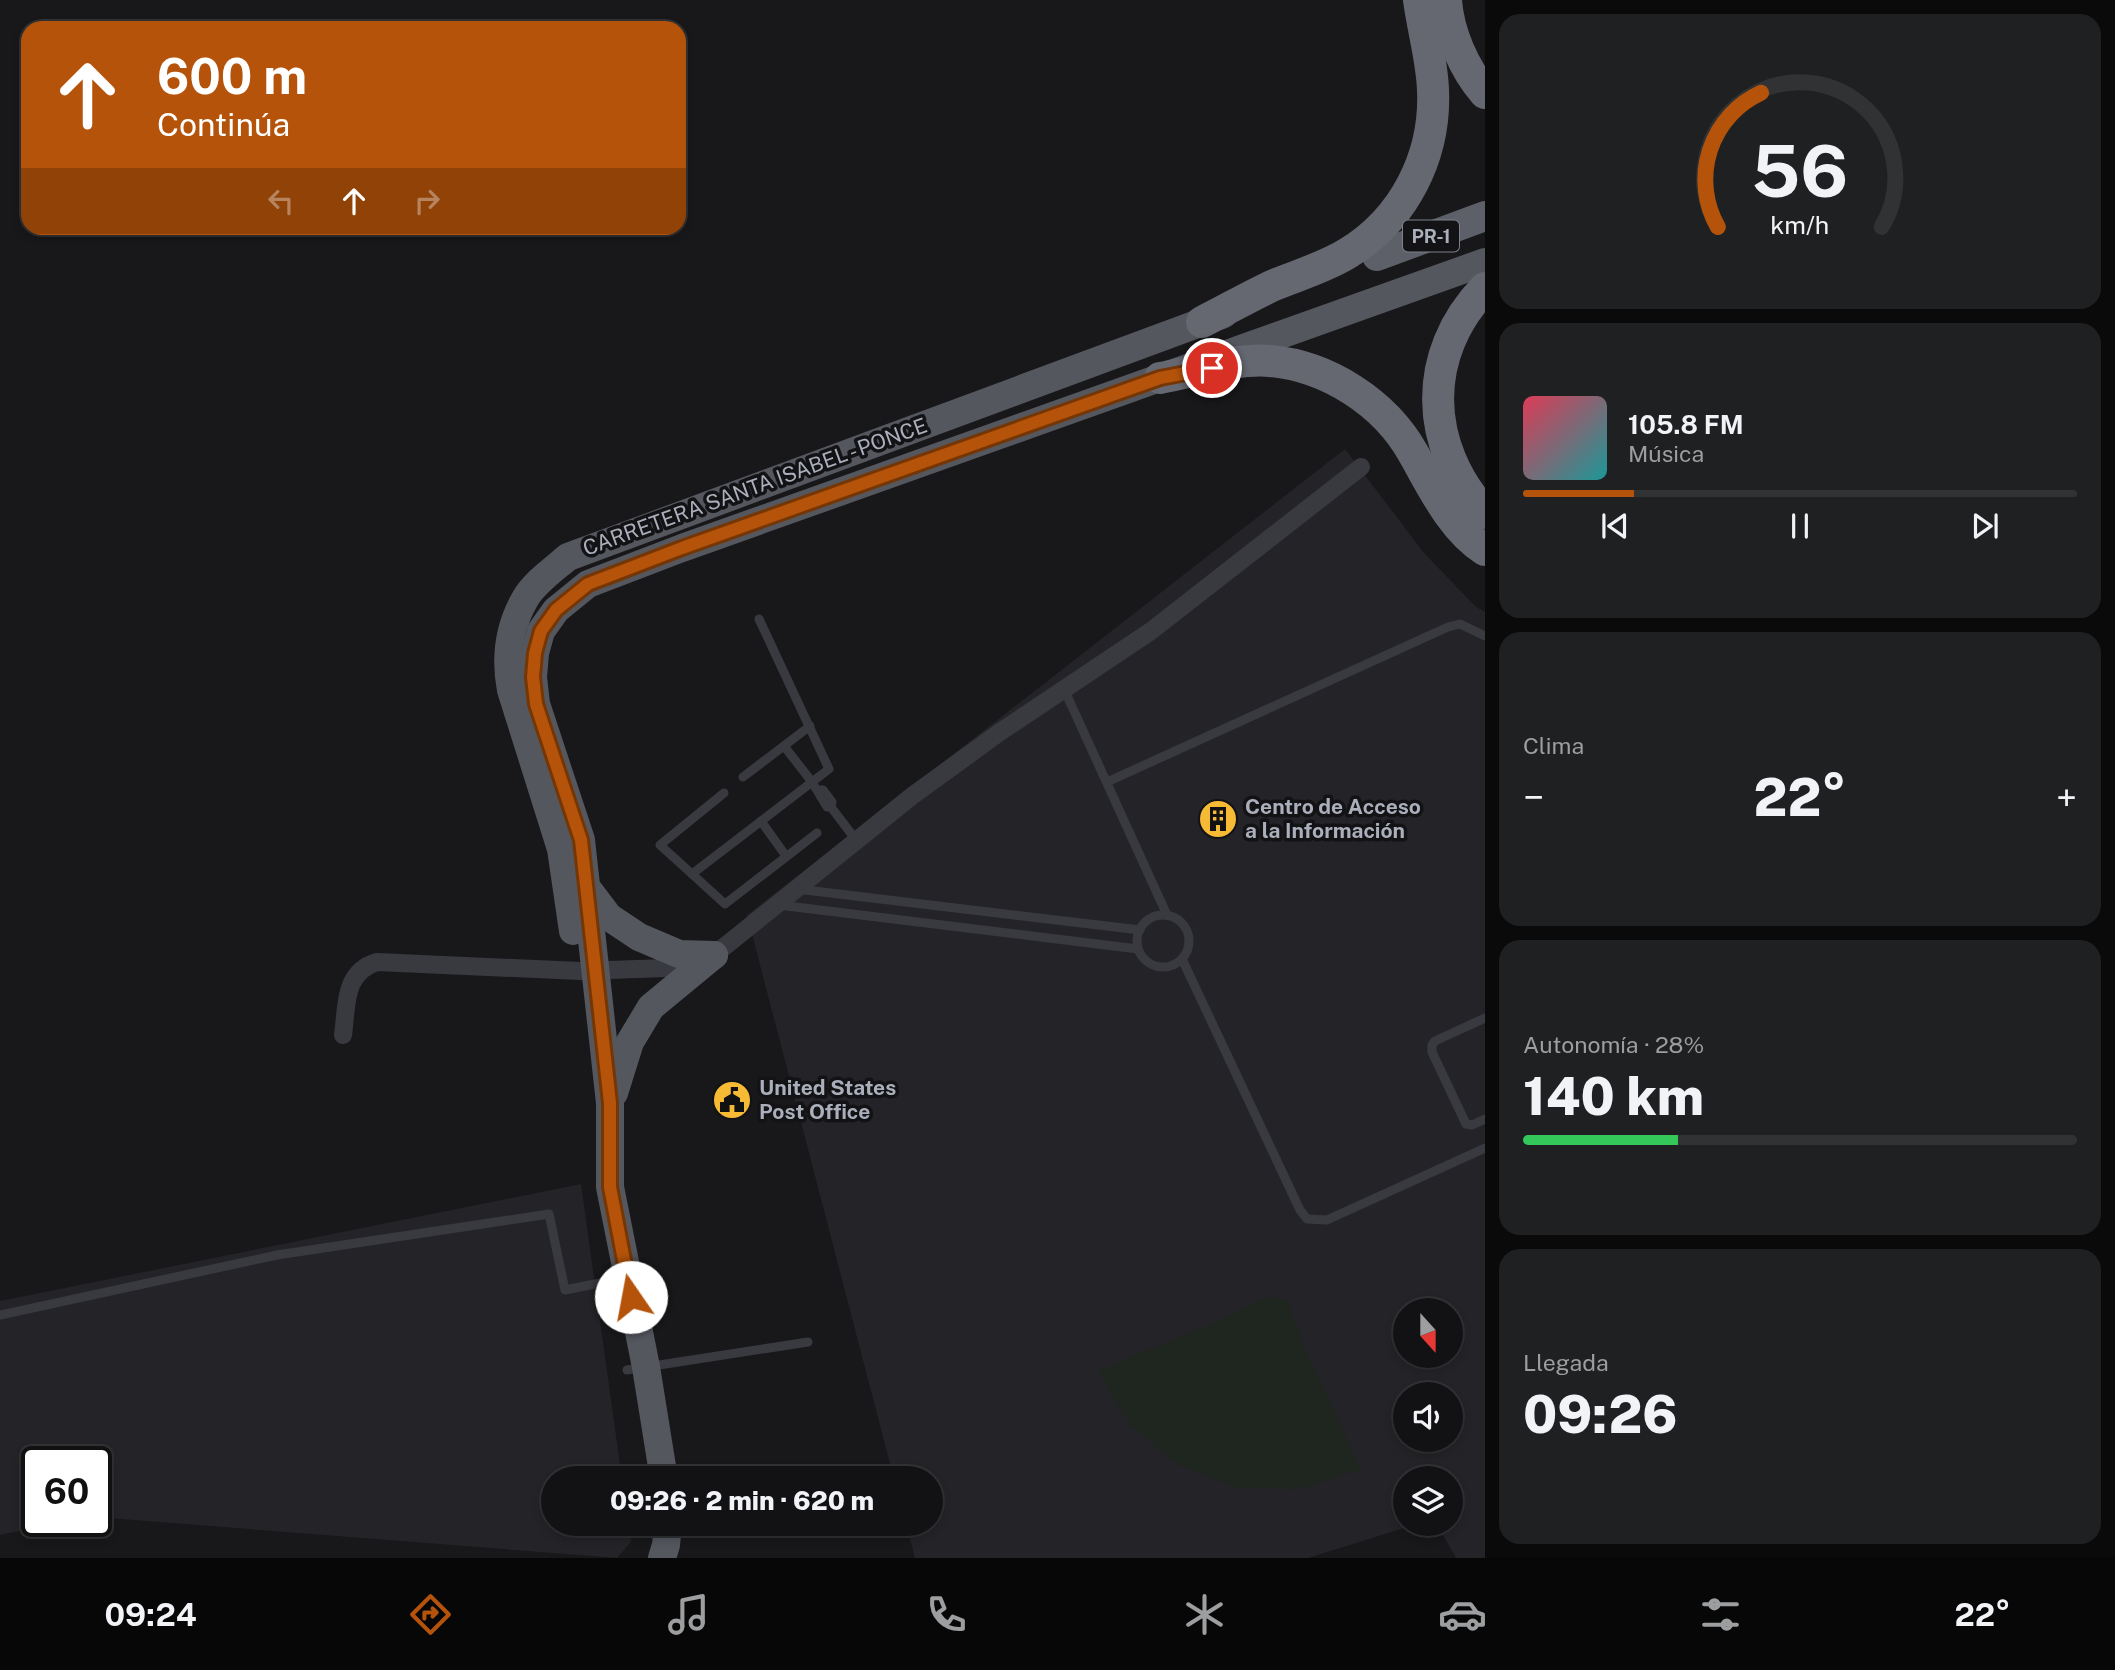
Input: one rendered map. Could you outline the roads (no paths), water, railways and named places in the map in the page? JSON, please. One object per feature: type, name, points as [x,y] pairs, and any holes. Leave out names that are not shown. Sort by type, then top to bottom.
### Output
[{"type":"highway","points":[[1202,322],[1271,286],[1346,255],[1372,237],[1393,215],[1412,187],[1425,157],[1433,90],[1419,0]]},
{"type":"highway","points":[[1446,0],[1454,38],[1464,61],[1485,93]]},
{"type":"highway","name":"CARRETERA SANTA ISABEL - PONCE","points":[[1377,257],[1485,216]]},
{"type":"highway","points":[[1485,288],[1468,305],[1451,335],[1441,364],[1437,394],[1441,436],[1450,463],[1467,491],[1485,513]]},
{"type":"highway","points":[[1160,378],[1269,361],[1307,370],[1343,384],[1362,396],[1399,432],[1446,509],[1463,530],[1485,550]]},
{"type":"main road","name":"CARRETERA SANTA ISABEL - PONCE","points":[[644,1466],[637,1369],[610,1187],[610,1103],[588,970],[561,849],[511,690],[507,669],[515,624],[526,598],[568,557],[1377,257]]},
{"type":"main road","name":"CARRETERA SANTA ISABEL - PONCE","points":[[661,1466],[637,1369],[610,1281],[596,1202],[586,887],[581,840],[536,704],[533,677],[535,653],[541,631],[556,610],[588,584],[670,552],[1485,262]]},
{"type":"main road","points":[[586,887],[609,917],[639,937],[679,954],[715,956]]},
{"type":"main road","points":[[610,1103],[630,1042],[651,1007],[715,956]]},
{"type":"main road","points":[[644,1558],[648,1536]]},
{"type":"main road","points":[[662,1558],[667,1536]]},
{"type":"street","points":[[343,1035],[350,985],[359,971],[373,963],[588,970],[666,968],[715,956],[912,796],[1000,732],[1151,631],[1361,467]]},
{"type":"lane","points":[[692,874],[761,821],[815,786],[829,769],[759,619]]},
{"type":"lane","points":[[1107,782],[1448,627],[1460,624],[1485,636]]},
{"type":"lane","points":[[1064,689],[1167,915]]},
{"type":"lane","points":[[743,777],[810,726]]},
{"type":"lane","points":[[784,746],[815,786],[823,790],[832,802],[831,807],[856,840]]},
{"type":"lane","points":[[724,793],[660,845],[725,904],[817,833]]},
{"type":"lane","points":[[761,821],[786,856]]},
{"type":"lane","points":[[797,889],[1140,930]]},
{"type":"lane","points":[[920,922],[923,904]]},
{"type":"lane","points":[[778,905],[1138,948]]},
{"type":"lane","points":[[1167,915],[1176,918],[1188,932],[1189,941],[1182,959],[1165,967],[1153,965],[1144,959],[1138,948],[1137,937],[1150,918],[1167,915]]},
{"type":"lane","points":[[1182,959],[1300,1210],[1307,1219],[1327,1220],[1485,1148]]},
{"type":"lane","points":[[1485,1018],[1435,1041],[1432,1045],[1432,1052],[1466,1124],[1472,1125],[1485,1119]]},
{"type":"lane","points":[[0,1315],[277,1255],[549,1214],[565,1290],[610,1281]]},
{"type":"lane","points":[[637,1369],[808,1342]]},
{"type":"place","name":"Centro de Acceso a la Información","points":[[1218,819]]},
{"type":"place","name":"United States Post Office","points":[[732,1100]]}]
